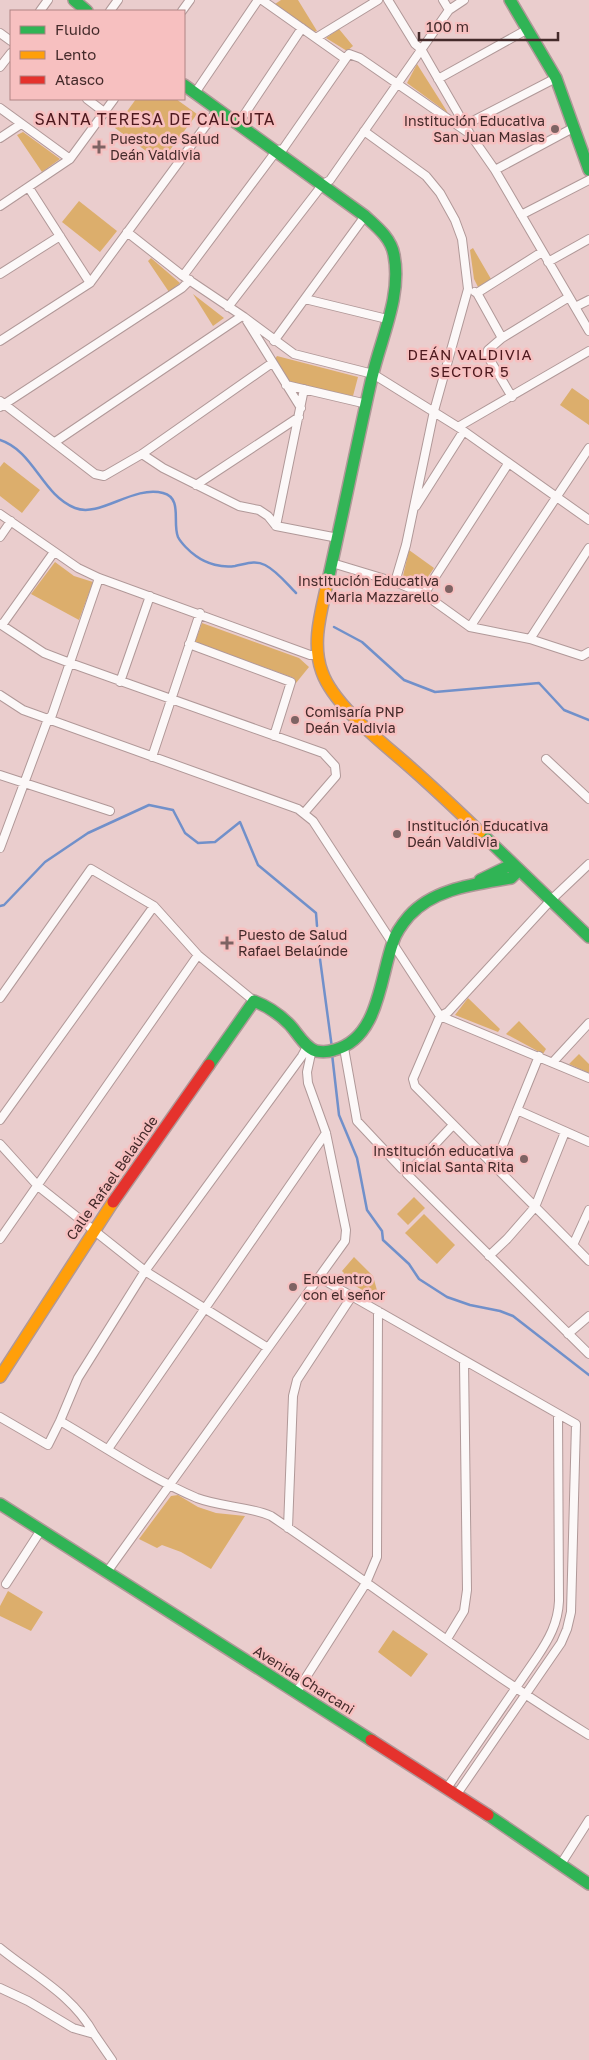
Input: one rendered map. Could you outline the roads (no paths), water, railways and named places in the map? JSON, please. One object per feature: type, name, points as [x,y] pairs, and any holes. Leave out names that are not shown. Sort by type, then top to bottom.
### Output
[{"type":"street","points":[[74,0],[86,10]]},
{"type":"street","points":[[316,38],[378,0]]},
{"type":"street","points":[[388,0],[415,44],[421,49],[470,134],[495,170],[589,331]]},
{"type":"street","points":[[443,0],[449,10]]},
{"type":"street","points":[[228,307],[323,184],[330,180],[449,10],[464,0]]},
{"type":"street","points":[[510,0],[556,78],[589,170]]},
{"type":"street","points":[[195,93],[265,1],[344,58]]},
{"type":"street","points":[[238,124],[302,28]]},
{"type":"street","points":[[438,79],[528,29]]},
{"type":"street","points":[[0,68],[10,54]]},
{"type":"street","points":[[272,363],[142,454],[104,476],[1,404],[182,288],[186,278],[277,150],[283,149],[344,58],[349,54],[354,54],[470,134]]},
{"type":"street","points":[[465,125],[556,78]]},
{"type":"street","points":[[185,86],[277,150],[366,216],[382,230],[394,255],[395,277],[387,319],[373,374],[319,622],[318,655],[324,678],[348,710],[589,937]]},
{"type":"street","points":[[88,100],[104,112]]},
{"type":"street","points":[[0,206],[30,188],[70,159],[113,100]]},
{"type":"street","points":[[0,108],[70,159]]},
{"type":"street","points":[[0,341],[90,283],[218,108]]},
{"type":"street","points":[[0,138],[21,124]]},
{"type":"street","points":[[495,170],[573,128]]},
{"type":"street","points":[[364,131],[426,176],[440,193],[455,220],[462,239],[468,288],[434,412],[406,545],[395,582]]},
{"type":"street","points":[[521,215],[589,180]]},
{"type":"street","points":[[30,188],[90,283]]},
{"type":"street","points":[[274,341],[366,216]]},
{"type":"street","points":[[127,232],[186,278],[294,354],[373,374],[461,430],[589,520]]},
{"type":"street","points":[[0,274],[60,236]]},
{"type":"street","points":[[548,262],[589,239]]},
{"type":"street","points":[[477,293],[542,252]]},
{"type":"street","points":[[468,288],[477,293],[502,338]]},
{"type":"street","points":[[512,397],[487,355],[488,350],[502,338],[569,297]]},
{"type":"street","points":[[305,299],[387,319]]},
{"type":"street","points":[[575,307],[589,300]]},
{"type":"street","points":[[243,317],[301,408]]},
{"type":"street","points":[[55,442],[243,317]]},
{"type":"street","points":[[413,511],[461,430],[512,397],[589,352]]},
{"type":"street","points":[[286,386],[367,404]]},
{"type":"street","points":[[276,526],[304,389]]},
{"type":"street","points":[[196,485],[299,417]]},
{"type":"street","points":[[470,627],[589,448]]},
{"type":"street","points":[[142,454],[163,468],[239,506],[259,510],[268,516],[276,526],[338,538]]},
{"type":"street","points":[[424,594],[508,464]]},
{"type":"street","points":[[0,514],[78,568],[99,578],[200,613],[310,655],[318,655]]},
{"type":"street","points":[[0,537],[11,521]]},
{"type":"street","points":[[530,639],[589,548]]},
{"type":"street","points":[[54,552],[1,624],[44,653],[120,682],[317,750],[335,766],[336,776],[304,813]]},
{"type":"street","points":[[332,563],[395,582],[424,594],[470,627],[530,639],[582,656],[589,652]]},
{"type":"street","points":[[0,848],[48,719],[52,715],[99,578]]},
{"type":"street","points":[[120,682],[150,596]]},
{"type":"street","points":[[152,757],[200,613]]},
{"type":"street","points":[[189,644],[292,682],[274,736]]},
{"type":"street","points":[[0,695],[23,710],[298,809],[313,821],[440,1016],[589,1078]]},
{"type":"street","points":[[546,759],[587,797]]},
{"type":"street","points":[[0,775],[110,811]]},
{"type":"street","points":[[495,847],[501,876]]},
{"type":"street","points":[[589,864],[551,900],[448,1012],[440,1016],[412,1079],[413,1084],[589,1261]]},
{"type":"street","points":[[0,1417],[48,1445],[78,1378],[145,1271],[302,1056],[314,1049],[340,1049],[362,1032],[370,1018],[391,953],[391,943],[406,918],[432,898],[501,876],[512,878],[515,874],[514,866]]},
{"type":"street","points":[[0,998],[91,869],[154,906],[198,956],[254,1001],[264,1004],[285,1020],[314,1049]]},
{"type":"street","points":[[501,876],[538,890]]},
{"type":"street","points":[[0,1120],[154,906]]},
{"type":"street","points":[[0,1239],[198,956]]},
{"type":"street","name":"Calle Rafael Belaúnde","points":[[0,1376],[93,1231],[254,1001]]},
{"type":"street","points":[[552,1062],[589,1023]]},
{"type":"street","points":[[107,1572],[345,1241],[346,1230],[326,1133],[308,1083],[307,1072],[314,1049]]},
{"type":"street","points":[[340,1049],[357,1121],[402,1169]]},
{"type":"street","points":[[494,1167],[539,1056]]},
{"type":"street","points":[[517,1110],[589,1142]]},
{"type":"street","points":[[453,1125],[407,1174],[589,1354]]},
{"type":"street","points":[[489,1256],[535,1207],[565,1132]]},
{"type":"street","points":[[108,1449],[326,1133]]},
{"type":"street","points":[[0,1144],[38,1186],[145,1271],[268,1348]]},
{"type":"street","points":[[573,1245],[589,1210]]},
{"type":"street","points":[[320,1278],[576,1424],[571,1612],[567,1629],[561,1643],[525,1696],[452,1791]]},
{"type":"street","points":[[288,1528],[293,1396],[297,1380],[352,1296]]},
{"type":"street","points":[[296,1692],[366,1583],[377,1557],[378,1312]]},
{"type":"street","points":[[568,1334],[589,1316]]},
{"type":"street","points":[[447,1639],[464,1611],[466,1590],[464,1361]]},
{"type":"street","points":[[452,1791],[515,1688],[550,1637],[558,1613],[558,1414]]},
{"type":"street","points":[[60,1421],[170,1484],[215,1504],[256,1510],[271,1516],[525,1696],[589,1736]]},
{"type":"street","name":"Avenida Charcani","points":[[0,1504],[452,1791],[589,1884]]},
{"type":"street","points":[[6,1584],[41,1530]]},
{"type":"street","points":[[561,1864],[589,1820]]},
{"type":"street","points":[[0,1948],[35,1973],[73,2005],[112,2060]]},
{"type":"street","points":[[0,1988],[28,2001],[73,2028],[94,2034]]},
{"type":"waterway","points":[[0,440],[21,453],[54,493],[64,502],[75,508],[95,509],[140,493],[163,493],[169,496],[175,505],[178,537],[183,545],[194,554],[205,561],[220,566],[254,563],[265,565],[282,578],[296,593]]},
{"type":"waterway","points":[[334,627],[362,642],[404,680],[435,692],[539,683],[564,710],[589,720]]},
{"type":"waterway","points":[[0,906],[4,905],[45,862],[88,833],[149,805],[173,810],[185,833],[198,843],[215,842],[240,822],[258,865],[316,913],[317,926]]},
{"type":"waterway","points":[[320,959],[332,1048]]},
{"type":"waterway","points":[[332,1054],[339,1115],[357,1158],[367,1210],[382,1231],[383,1240],[409,1264],[419,1279],[447,1297],[513,1316],[589,1375]]},
{"type":"place","name":"Institución Educativa San Juan Masias","points":[[555,129]]},
{"type":"place","name":"Puesto de Salud Deán Valdivia","points":[[99,147]]},
{"type":"place","name":"Institución Educativa Maria Mazzarello","points":[[449,589]]},
{"type":"place","name":"Comisaría PNP Deán Valdivia","points":[[295,720]]},
{"type":"place","name":"Institución Educativa Deán Valdivia","points":[[397,834]]},
{"type":"place","name":"Puesto de Salud Rafael Belaúnde","points":[[227,943]]},
{"type":"place","name":"Institución educativa inicial Santa Rita","points":[[524,1159]]},
{"type":"place","name":"Encuentro con el señor","points":[[293,1287]]},
{"type":"district","name":"SANTA TERESA DE CALCUTA","points":[[155,119]]},
{"type":"district","name":"DEÁN VALDIVIA SECTOR 5","points":[[470,364]]}]
